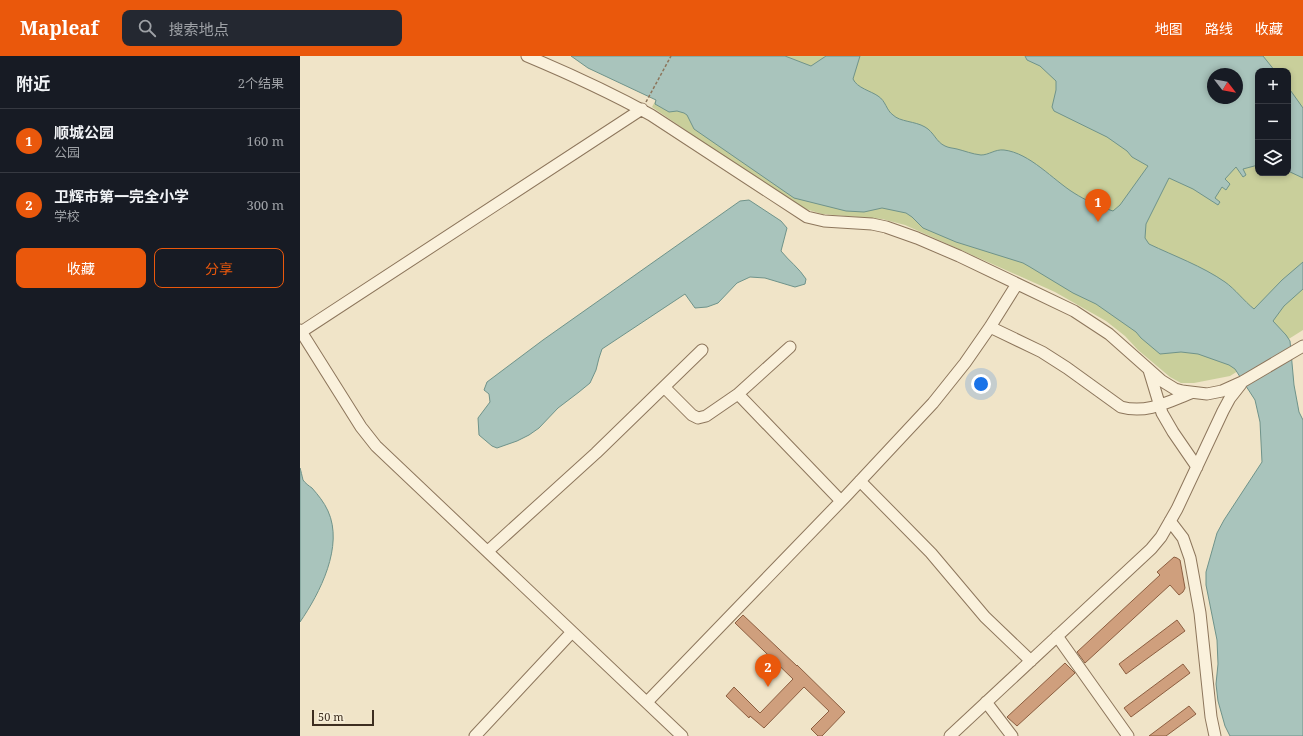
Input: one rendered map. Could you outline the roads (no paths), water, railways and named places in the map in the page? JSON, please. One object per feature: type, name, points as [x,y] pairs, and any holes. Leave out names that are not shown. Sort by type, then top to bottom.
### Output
[{"type":"street","points":[[528,56],[564,71],[642,109],[807,217],[824,222],[886,226],[931,244],[1074,311],[1131,352],[1162,381],[1175,389],[1207,394],[1222,391],[1242,382],[1299,349]]},
{"type":"street","points":[[642,109],[302,337],[361,427],[376,446],[682,736]]},
{"type":"street","points":[[647,702],[841,501],[933,403],[965,363],[1017,284]]},
{"type":"street","points":[[990,327],[1042,352],[1121,407],[1131,410],[1142,410],[1160,406],[1192,392]]},
{"type":"street","points":[[664,387],[692,415],[698,418],[706,416],[738,394],[790,347]]},
{"type":"street","points":[[488,551],[596,453],[702,350]]},
{"type":"street","points":[[1148,369],[1162,413],[1197,467]]},
{"type":"street","points":[[950,736],[1151,549],[1161,537],[1227,405],[1242,382]]},
{"type":"street","points":[[738,394],[841,501]]},
{"type":"street","points":[[860,481],[931,553],[986,617],[1031,661]]},
{"type":"street","points":[[1170,521],[1183,538],[1190,558],[1200,613],[1211,717],[1215,736]]},
{"type":"street","points":[[475,736],[572,632]]},
{"type":"street","points":[[1057,636],[1128,736]]},
{"type":"street","points":[[986,702],[1012,736]]},
{"type":"water","points":[[571,56],[785,56],[811,66],[826,56],[860,56],[853,79],[858,85],[881,98],[889,111],[896,117],[925,127],[939,142],[948,147],[981,155],[998,150],[1014,152],[1032,161],[1074,193],[1113,211],[1120,205],[1148,166],[1132,157],[1127,151],[1107,137],[1054,111],[1052,107],[1056,90],[1056,81],[1040,66],[1027,60],[1025,56],[1263,56],[1273,68],[1255,68],[1255,166],[1243,169],[1246,175],[1243,177],[1236,167],[1225,179],[1230,184],[1226,190],[1222,187],[1215,198],[1220,202],[1218,205],[1193,189],[1169,178],[1146,224],[1145,238],[1149,244],[1216,276],[1232,288],[1254,309],[1282,280],[1303,262],[1303,289],[1284,306],[1273,321],[1290,341],[1294,385],[1299,412],[1303,420],[1303,736],[1230,736],[1225,726],[1218,701],[1216,684],[1218,664],[1217,640],[1206,585],[1206,572],[1217,533],[1262,462],[1260,422],[1255,400],[1235,369],[1229,365],[1198,354],[1181,352],[1160,354],[1136,332],[1096,304],[1073,293],[1023,263],[956,242],[923,228],[906,213],[882,208],[864,212],[846,211],[794,198],[694,129],[687,115],[677,111],[669,112],[655,104],[656,100],[588,68]]},
{"type":"water","points":[[1291,91],[1303,108],[1303,178],[1291,172]]},
{"type":"water","points":[[749,200],[781,221],[787,228],[781,251],[806,279],[805,284],[795,287],[765,278],[750,277],[737,283],[718,303],[707,307],[695,308],[685,294],[602,349],[596,370],[590,383],[558,408],[539,428],[529,435],[497,448],[492,446],[479,435],[478,418],[490,402],[489,394],[484,390],[487,382],[543,340],[740,201]]},
{"type":"water","points":[[300,468],[303,480],[312,488],[328,511],[332,525],[333,539],[328,569],[315,597],[300,622]]},
{"type":"place","name":"顺城公园","points":[[1098,222]]},
{"type":"place","name":"卫辉市第一完全小学","points":[[768,687]]}]
